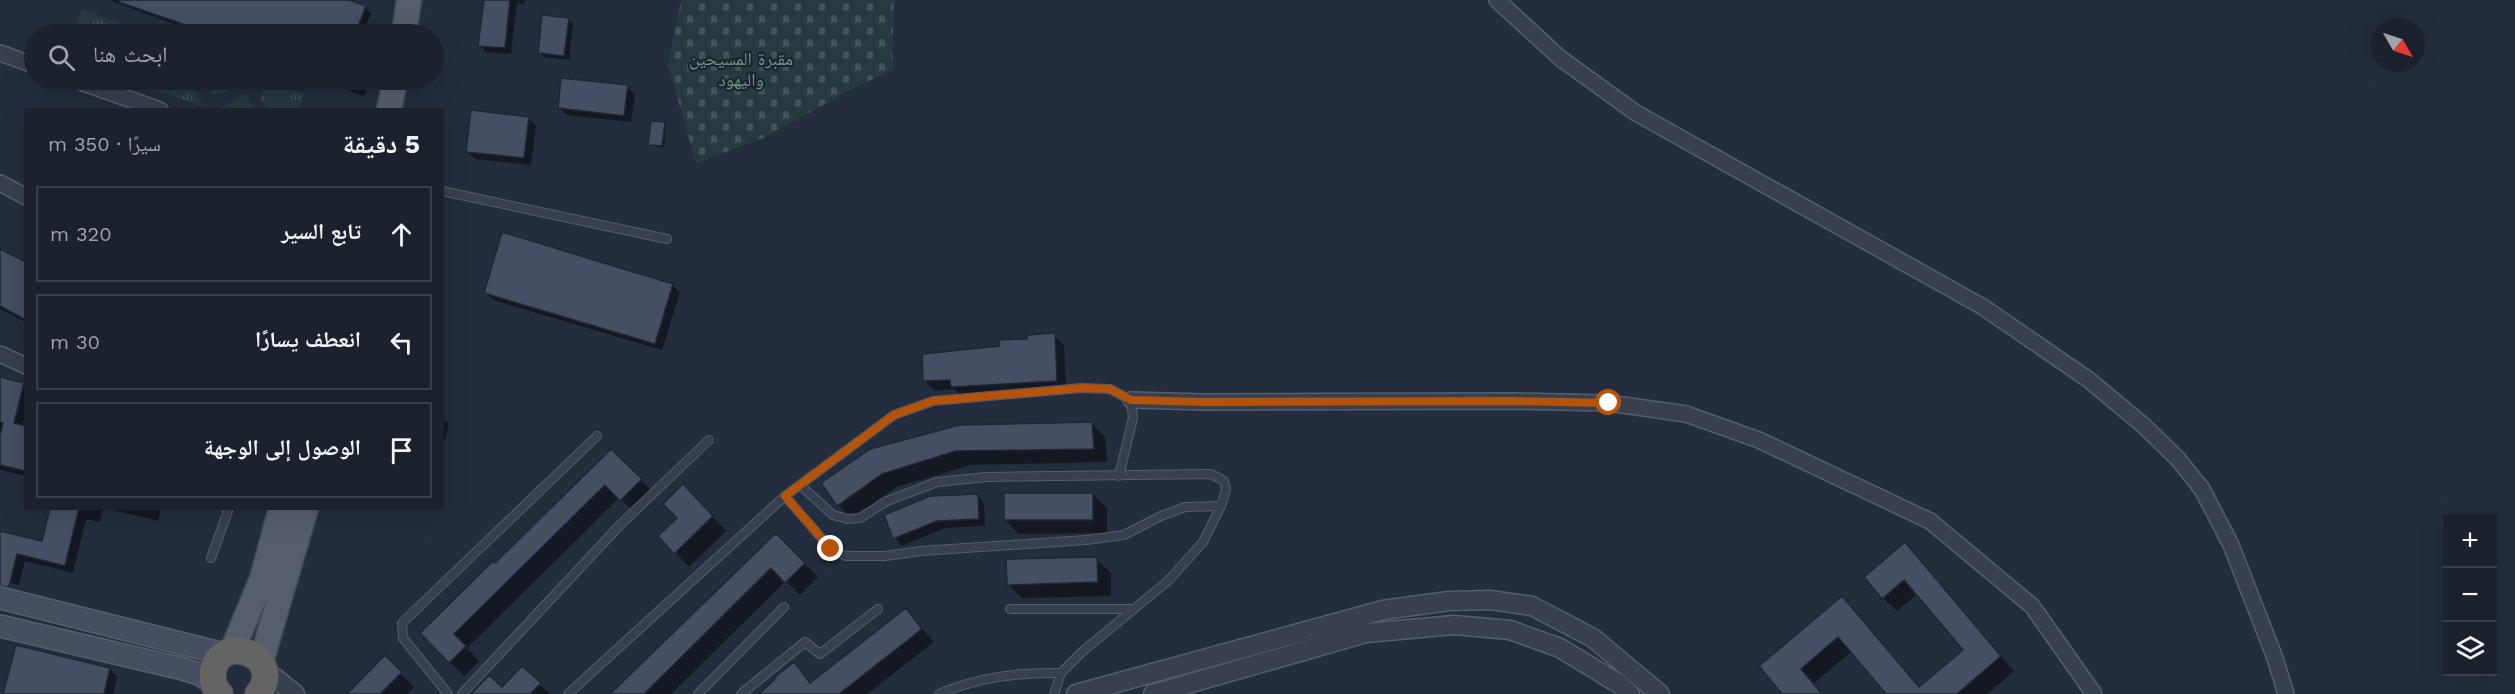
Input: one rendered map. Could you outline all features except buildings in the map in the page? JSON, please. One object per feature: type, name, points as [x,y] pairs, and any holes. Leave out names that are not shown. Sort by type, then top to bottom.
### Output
[{"type":"highway","points":[[216,690],[214,667],[228,653],[248,652],[260,682]]},
{"type":"main road","points":[[405,24],[409,0]]},
{"type":"main road","points":[[389,108],[393,90]]},
{"type":"main road","points":[[0,598],[228,653],[262,579],[280,510]]},
{"type":"main road","points":[[260,682],[305,510]]},
{"type":"main road","points":[[0,626],[183,669],[199,674],[216,690]]},
{"type":"street","points":[[1497,0],[1560,58],[1636,113],[1983,307],[2089,380],[2143,425],[2177,458],[2202,489],[2231,545],[2276,658],[2286,694]]},
{"type":"street","points":[[0,53],[24,61]]},
{"type":"street","points":[[103,90],[154,108]]},
{"type":"street","points":[[0,183],[24,195]]},
{"type":"street","points":[[0,354],[24,365]]},
{"type":"street","points":[[1131,400],[1609,403],[1686,414],[1759,440],[1930,521],[2032,606],[2094,694]]},
{"type":"street","points":[[1076,694],[1383,610],[1449,601],[1490,600],[1532,606],[1593,639],[1660,694]]},
{"type":"street","points":[[1152,694],[1366,633],[1454,625],[1509,630],[1560,648],[1619,684],[1630,694]]},
{"type":"street","points":[[260,682],[295,694]]},
{"type":"lane","points":[[444,191],[667,239]]},
{"type":"lane","points":[[568,694],[785,496],[894,415],[933,401],[1082,388],[1110,389],[1131,400],[1133,418],[1119,476]]},
{"type":"lane","points":[[448,694],[403,638],[402,623],[597,436]]},
{"type":"lane","points":[[462,694],[621,524],[709,440]]},
{"type":"lane","points":[[800,485],[833,515],[848,519],[861,518],[887,501],[937,482],[986,477],[1211,474],[1224,481],[1226,490],[1221,506],[1203,542],[1169,580],[1083,651],[1061,673],[1054,694]]},
{"type":"lane","points":[[785,496],[831,549],[846,556],[885,556],[921,551],[1086,540],[1124,535],[1161,516],[1185,507],[1221,506]]},
{"type":"lane","points":[[212,558],[228,510]]},
{"type":"lane","points":[[698,694],[784,607]]},
{"type":"lane","points":[[741,694],[805,642],[820,654],[878,609]]},
{"type":"lane","points":[[1010,609],[1134,609]]},
{"type":"lane","points":[[939,694],[978,679],[1028,673],[1061,673]]},
{"type":"green space","name":"مقبرة المسيحين واليهود","points":[[681,0],[894,0],[892,53],[894,69],[854,88],[763,138],[696,163],[668,65]]},
{"type":"green space","points":[[82,9],[119,23],[119,24],[76,24]]},
{"type":"green space","points":[[155,90],[195,90],[204,107]]},
{"type":"green space","points":[[210,90],[232,90],[213,95]]},
{"type":"green space","points":[[264,90],[294,90],[305,94],[299,108],[266,108],[260,100]]},
{"type":"green space","points":[[247,94],[254,108],[219,108]]},
{"type":"route","points":[[831,549],[785,496],[894,415],[933,401],[1082,388],[1110,389],[1131,400],[1609,403]]}]
